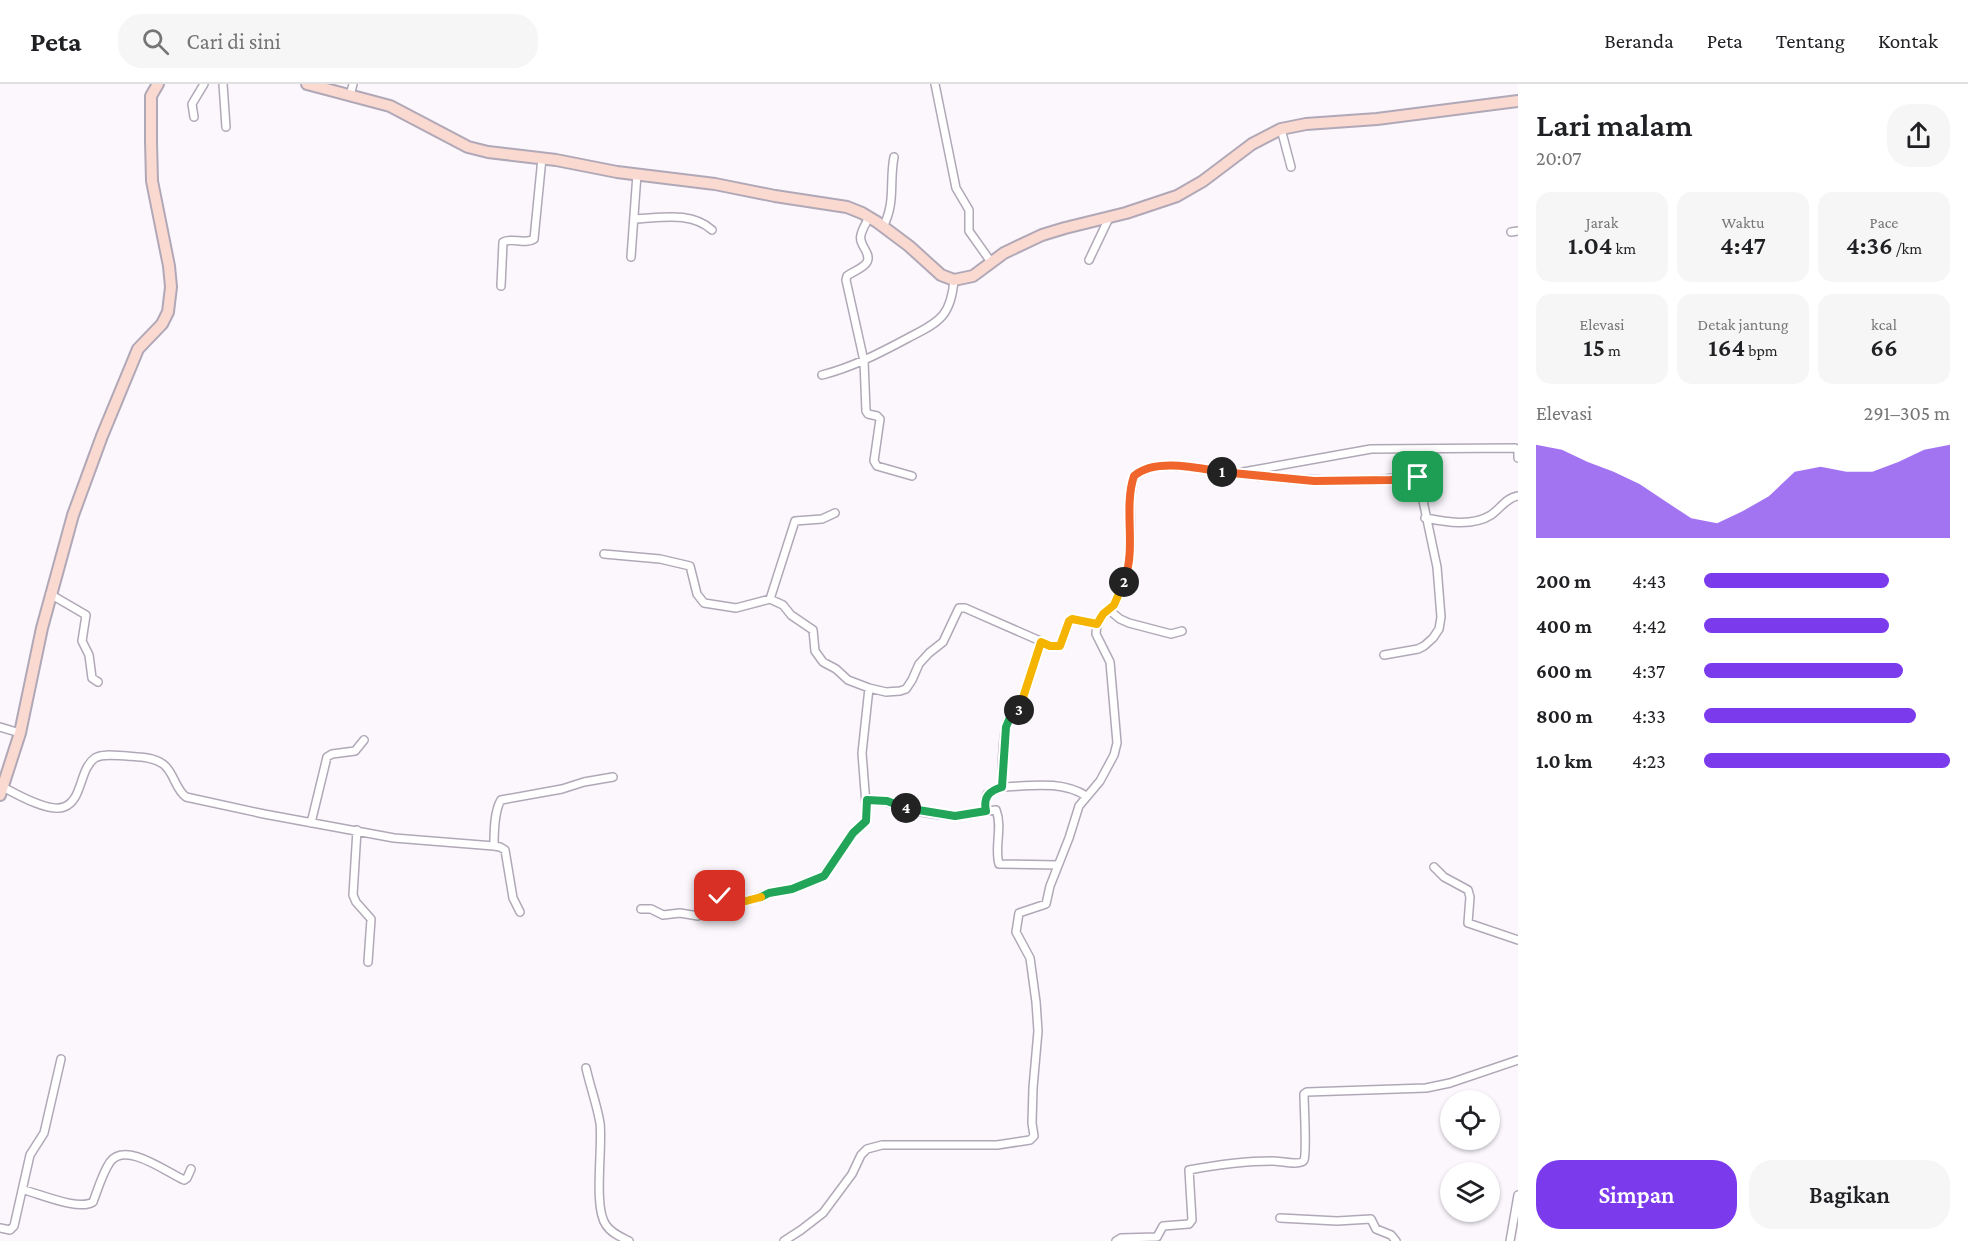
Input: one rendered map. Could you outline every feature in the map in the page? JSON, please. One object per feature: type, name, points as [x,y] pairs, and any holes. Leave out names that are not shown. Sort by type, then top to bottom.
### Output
[{"type":"street","points":[[158,84],[151,96],[151,141],[153,181],[169,266],[171,287],[168,312],[162,324],[138,349],[73,515],[50,594],[20,733],[2,791],[53,808],[64,807],[71,802],[89,765],[96,758],[104,755],[151,759],[165,766],[186,797],[394,838],[500,846],[505,850],[513,898],[520,912]]},
{"type":"street","points":[[194,117],[192,104],[204,84]]},
{"type":"street","points":[[223,84],[226,127]]},
{"type":"street","points":[[307,84],[395,108],[478,150],[568,162],[596,169],[715,184],[847,207],[869,217],[909,246],[941,275],[954,280],[973,276],[1010,249],[1042,235],[1109,218],[1177,196],[1203,181],[1259,140],[1281,129],[1306,124],[1377,119],[1518,101]]},
{"type":"street","points":[[350,96],[352,84]]},
{"type":"street","points":[[935,84],[956,188],[969,210],[969,231],[991,262]]},
{"type":"street","points":[[1281,129],[1291,167]]},
{"type":"street","points":[[883,227],[890,215],[894,157]]},
{"type":"street","points":[[501,286],[503,242],[534,239],[542,158]]},
{"type":"street","points":[[631,257],[637,174]]},
{"type":"street","points":[[634,219],[686,217],[712,230]]},
{"type":"street","points":[[869,217],[861,235],[868,261],[847,276],[846,280],[864,361],[867,411],[868,414],[880,419],[874,464],[912,476]]},
{"type":"street","points":[[1089,260],[1109,218]]},
{"type":"street","points":[[822,375],[864,361],[926,328],[942,316],[950,304],[954,280]]},
{"type":"street","points":[[1235,474],[1371,449],[1515,448],[1518,450],[1518,458]]},
{"type":"street","points":[[784,1241],[823,1213],[852,1174],[861,1155],[874,1146],[997,1145],[1033,1138],[1033,1088],[1038,1031],[1036,1002],[1030,958],[1016,932],[1019,914],[1046,904],[1050,886],[1079,806],[1100,781],[1117,743],[1110,662],[1096,634],[1100,618],[1119,597],[1130,561],[1130,501],[1134,476],[1147,468],[1171,466],[1320,481],[1391,480],[1417,477],[1437,567],[1441,617],[1433,638],[1418,649],[1384,655]]},
{"type":"street","points":[[1425,518],[1454,522],[1480,520],[1490,516],[1512,497],[1518,496]]},
{"type":"street","points":[[770,598],[795,521],[822,519],[835,513]]},
{"type":"street","points":[[604,554],[660,559],[686,564],[690,566],[697,594],[704,603],[736,608],[770,598],[783,605],[791,615],[813,630],[815,651],[823,662],[849,680],[886,692],[906,688],[919,664],[943,642],[959,608],[965,608],[1050,646],[1060,646],[1069,621],[1072,619],[1097,624]]},
{"type":"street","points":[[50,594],[86,615],[82,641],[89,655],[92,678],[98,682]]},
{"type":"street","points":[[1109,610],[1120,620],[1129,623],[1171,634],[1182,632]]},
{"type":"street","points":[[1002,787],[1008,720],[1021,705],[1041,642]]},
{"type":"street","points":[[641,909],[651,909],[663,915],[682,913],[690,916],[698,915],[709,899],[716,894],[732,904],[737,904],[769,893],[792,889],[820,878],[833,864],[853,833],[866,821],[867,800],[864,791],[862,753],[869,688]]},
{"type":"street","points":[[0,727],[20,733]]},
{"type":"street","points":[[311,823],[327,757],[332,754],[355,751],[364,740]]},
{"type":"street","points":[[494,846],[498,803],[501,800],[613,777]]},
{"type":"street","points":[[986,811],[987,794],[1002,787],[1050,785],[1070,788],[1086,796]]},
{"type":"street","points":[[867,800],[887,801],[916,811],[955,816],[996,810],[999,864],[1058,865]]},
{"type":"street","points":[[357,830],[353,895],[371,919],[368,962]]},
{"type":"street","points":[[1434,867],[1444,877],[1468,890],[1470,897],[1468,923],[1518,940]]},
{"type":"street","points":[[0,1228],[13,1229],[24,1190],[30,1155],[44,1133],[61,1059]]},
{"type":"street","points":[[1116,1241],[1121,1238],[1157,1237],[1163,1226],[1189,1224],[1192,1220],[1190,1170],[1263,1161],[1299,1164],[1302,1162],[1305,1143],[1304,1094],[1307,1092],[1426,1088],[1450,1083],[1518,1060]]},
{"type":"street","points":[[585,1068],[600,1121],[602,1152],[599,1181],[602,1217],[606,1226],[629,1241]]},
{"type":"street","points":[[24,1190],[74,1204],[86,1205],[93,1202],[104,1173],[116,1156],[128,1154],[184,1179],[187,1178],[191,1169]]},
{"type":"street","points":[[1510,1241],[1518,1195]]},
{"type":"street","points":[[1280,1218],[1337,1221],[1371,1219],[1376,1229],[1391,1235],[1396,1241]]},
{"type":"route","points":[[720,896],[732,904],[737,904],[776,891],[792,889],[824,876],[853,833],[866,821],[867,800],[887,801],[916,811],[941,815],[955,816],[986,811],[987,794],[1002,787],[1006,727],[1011,715],[1019,710],[1041,642],[1050,646],[1060,646],[1069,621],[1075,618],[1097,624],[1119,597],[1130,561],[1132,482],[1134,476],[1140,471],[1147,468],[1171,466],[1191,467],[1235,474],[1314,481],[1391,480],[1418,477]]}]
